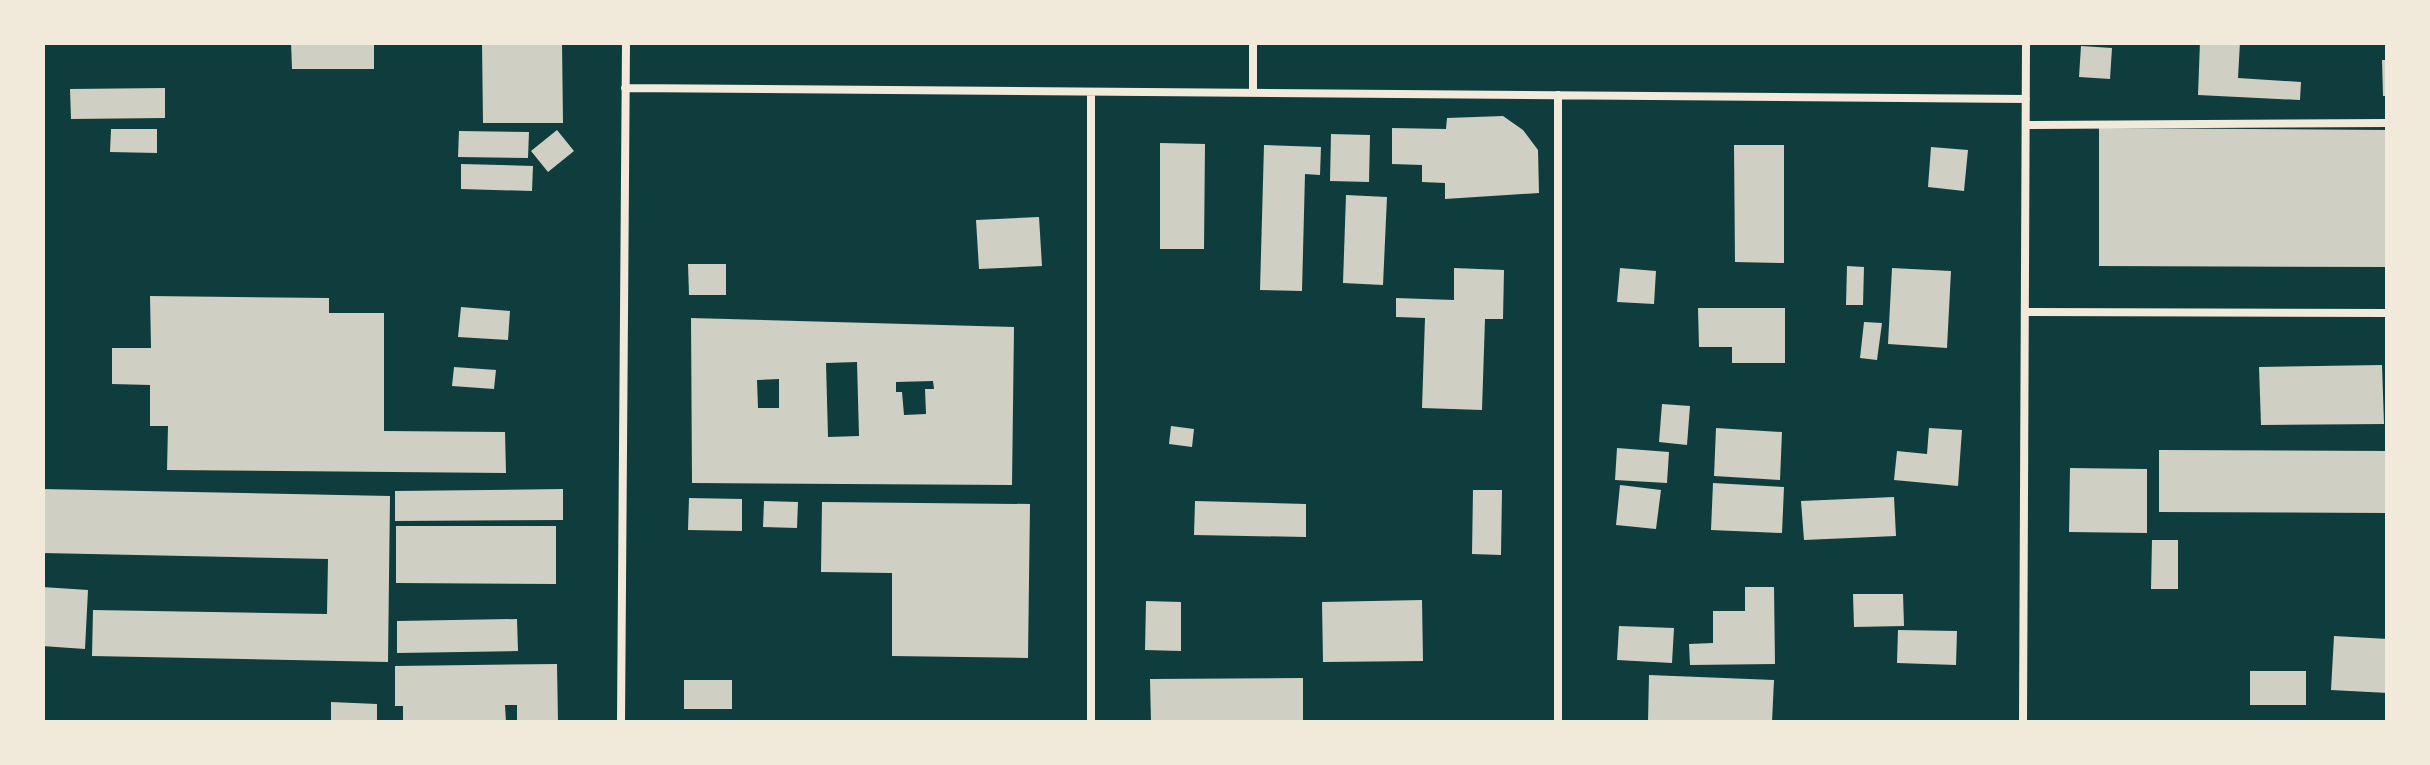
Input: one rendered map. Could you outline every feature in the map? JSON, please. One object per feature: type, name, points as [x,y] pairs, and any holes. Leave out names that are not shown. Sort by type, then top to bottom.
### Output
[{"type":"lane","points":[[622,722],[626,42]]},
{"type":"lane","points":[[1253,42],[1253,93]]},
{"type":"lane","points":[[2023,722],[2026,42]]},
{"type":"lane","points":[[626,88],[2026,99]]},
{"type":"lane","points":[[1091,92],[1091,722]]},
{"type":"lane","points":[[1558,95],[1558,722]]},
{"type":"lane","points":[[2026,125],[2388,123]]},
{"type":"lane","points":[[2025,312],[2388,313]]},
{"type":"building","points":[[291,42],[374,42],[374,69],[292,69]]},
{"type":"building","points":[[482,42],[562,42],[563,123],[483,123]]},
{"type":"building","points":[[2200,42],[2240,42],[2238,78],[2301,82],[2300,100],[2198,95]]},
{"type":"building","points":[[2081,46],[2112,48],[2110,79],[2079,77]]},
{"type":"building","points":[[2382,60],[2388,60],[2388,96],[2383,96]]},
{"type":"building","points":[[165,88],[165,118],[71,119],[70,89]]},
{"type":"building","points":[[1503,116],[1523,130],[1538,150],[1539,193],[1445,199],[1445,183],[1422,182],[1422,165],[1392,164],[1392,128],[1446,129],[1447,118]]},
{"type":"building","points":[[2099,128],[2388,130],[2388,267],[2099,266]]},
{"type":"building","points":[[111,129],[157,129],[157,153],[110,152]]},
{"type":"building","points":[[557,130],[574,151],[548,172],[531,151]]},
{"type":"building","points":[[459,131],[529,132],[528,158],[458,157]]},
{"type":"building","points":[[1331,134],[1370,135],[1369,182],[1330,181]]},
{"type":"building","points":[[1160,143],[1205,144],[1204,249],[1160,249]]},
{"type":"building","points":[[1264,145],[1321,147],[1320,175],[1305,174],[1302,291],[1260,290]]},
{"type":"building","points":[[1734,145],[1784,145],[1784,263],[1735,262]]},
{"type":"building","points":[[1931,147],[1968,150],[1964,191],[1928,187]]},
{"type":"building","points":[[461,164],[533,166],[532,191],[461,189]]},
{"type":"building","points":[[1346,195],[1387,197],[1383,285],[1343,283]]},
{"type":"building","points":[[1039,217],[1042,266],[979,269],[976,220]]},
{"type":"building","points":[[688,264],[726,264],[726,295],[689,295]]},
{"type":"building","points":[[1847,266],[1864,267],[1863,305],[1846,305]]},
{"type":"building","points":[[1454,268],[1504,270],[1503,319],[1485,319],[1482,410],[1422,408],[1425,318],[1396,317],[1396,298],[1454,300]]},
{"type":"building","points":[[1620,268],[1656,271],[1654,304],[1617,302]]},
{"type":"building","points":[[1892,268],[1951,271],[1947,348],[1888,344]]},
{"type":"building","points":[[150,296],[329,298],[329,313],[384,313],[384,431],[505,432],[506,473],[167,470],[168,426],[150,426],[150,385],[112,384],[112,348],[151,348]]},
{"type":"building","points":[[461,307],[510,311],[508,340],[458,337]]},
{"type":"building","points":[[1698,308],[1785,308],[1785,363],[1732,363],[1732,347],[1699,347]]},
{"type":"building","points":[[691,318],[1014,327],[1012,485],[692,483]],"holes":[[[857,362],[859,436],[828,437],[826,363]],[[779,379],[779,408],[758,408],[757,380]],[[933,381],[934,389],[925,389],[926,414],[904,415],[902,392],[896,392],[896,382]]]},
{"type":"building","points":[[1864,322],[1882,323],[1877,360],[1860,358]]},
{"type":"building","points":[[2382,365],[2384,424],[2261,425],[2259,367]]},
{"type":"building","points":[[454,367],[496,370],[494,389],[452,386]]},
{"type":"building","points":[[1662,404],[1690,406],[1687,445],[1659,442]]},
{"type":"building","points":[[1171,426],[1194,429],[1192,447],[1169,444]]},
{"type":"building","points":[[1716,428],[1782,432],[1780,480],[1714,476]]},
{"type":"building","points":[[1929,428],[1962,430],[1958,486],[1894,480],[1897,451],[1927,454]]},
{"type":"building","points":[[1617,448],[1669,452],[1667,483],[1615,480]]},
{"type":"building","points":[[2159,450],[2388,451],[2388,513],[2159,512]]},
{"type":"building","points":[[2070,468],[2147,469],[2147,533],[2069,532]]},
{"type":"building","points":[[1713,483],[1784,487],[1782,533],[1711,530]]},
{"type":"building","points":[[1620,485],[1661,490],[1656,529],[1616,525]]},
{"type":"building","points":[[42,489],[390,496],[388,662],[92,656],[93,610],[327,614],[328,559],[42,553]]},
{"type":"building","points":[[563,489],[563,520],[395,521],[395,491]]},
{"type":"building","points":[[1473,490],[1502,490],[1501,555],[1472,554]]},
{"type":"building","points":[[1894,497],[1896,536],[1804,540],[1801,501]]},
{"type":"building","points":[[689,498],[742,499],[742,531],[688,530]]},
{"type":"building","points":[[764,501],[798,502],[797,528],[763,527]]},
{"type":"building","points":[[1195,501],[1306,504],[1306,537],[1194,535]]},
{"type":"building","points":[[822,502],[1030,504],[1028,658],[892,656],[892,573],[821,572]]},
{"type":"building","points":[[396,526],[556,526],[556,584],[396,583]]},
{"type":"building","points":[[2152,540],[2178,540],[2178,589],[2151,589]]},
{"type":"building","points":[[42,587],[88,590],[85,649],[42,646]]},
{"type":"building","points":[[1745,587],[1774,587],[1775,664],[1690,665],[1689,644],[1713,643],[1713,611],[1745,611]]},
{"type":"building","points":[[1853,594],[1903,594],[1904,626],[1854,627]]},
{"type":"building","points":[[1422,600],[1423,661],[1323,662],[1322,602]]},
{"type":"building","points":[[1146,601],[1181,602],[1181,651],[1145,650]]},
{"type":"building","points":[[517,619],[518,651],[397,653],[397,621]]},
{"type":"building","points":[[1619,626],[1674,628],[1672,663],[1617,660]]},
{"type":"building","points":[[1898,630],[1957,631],[1956,665],[1897,663]]},
{"type":"building","points":[[2334,636],[2388,639],[2388,693],[2331,690]]},
{"type":"building","points":[[557,664],[558,722],[517,722],[517,705],[505,705],[506,722],[403,722],[403,706],[395,706],[395,666]]},
{"type":"building","points":[[2250,671],[2306,671],[2306,705],[2250,705]]},
{"type":"building","points":[[1649,675],[1774,680],[1772,722],[1648,722]]},
{"type":"building","points":[[1303,678],[1303,722],[1151,722],[1150,679]]},
{"type":"building","points":[[684,680],[732,680],[732,709],[684,709]]},
{"type":"building","points":[[331,702],[377,704],[377,722],[331,722]]}]
